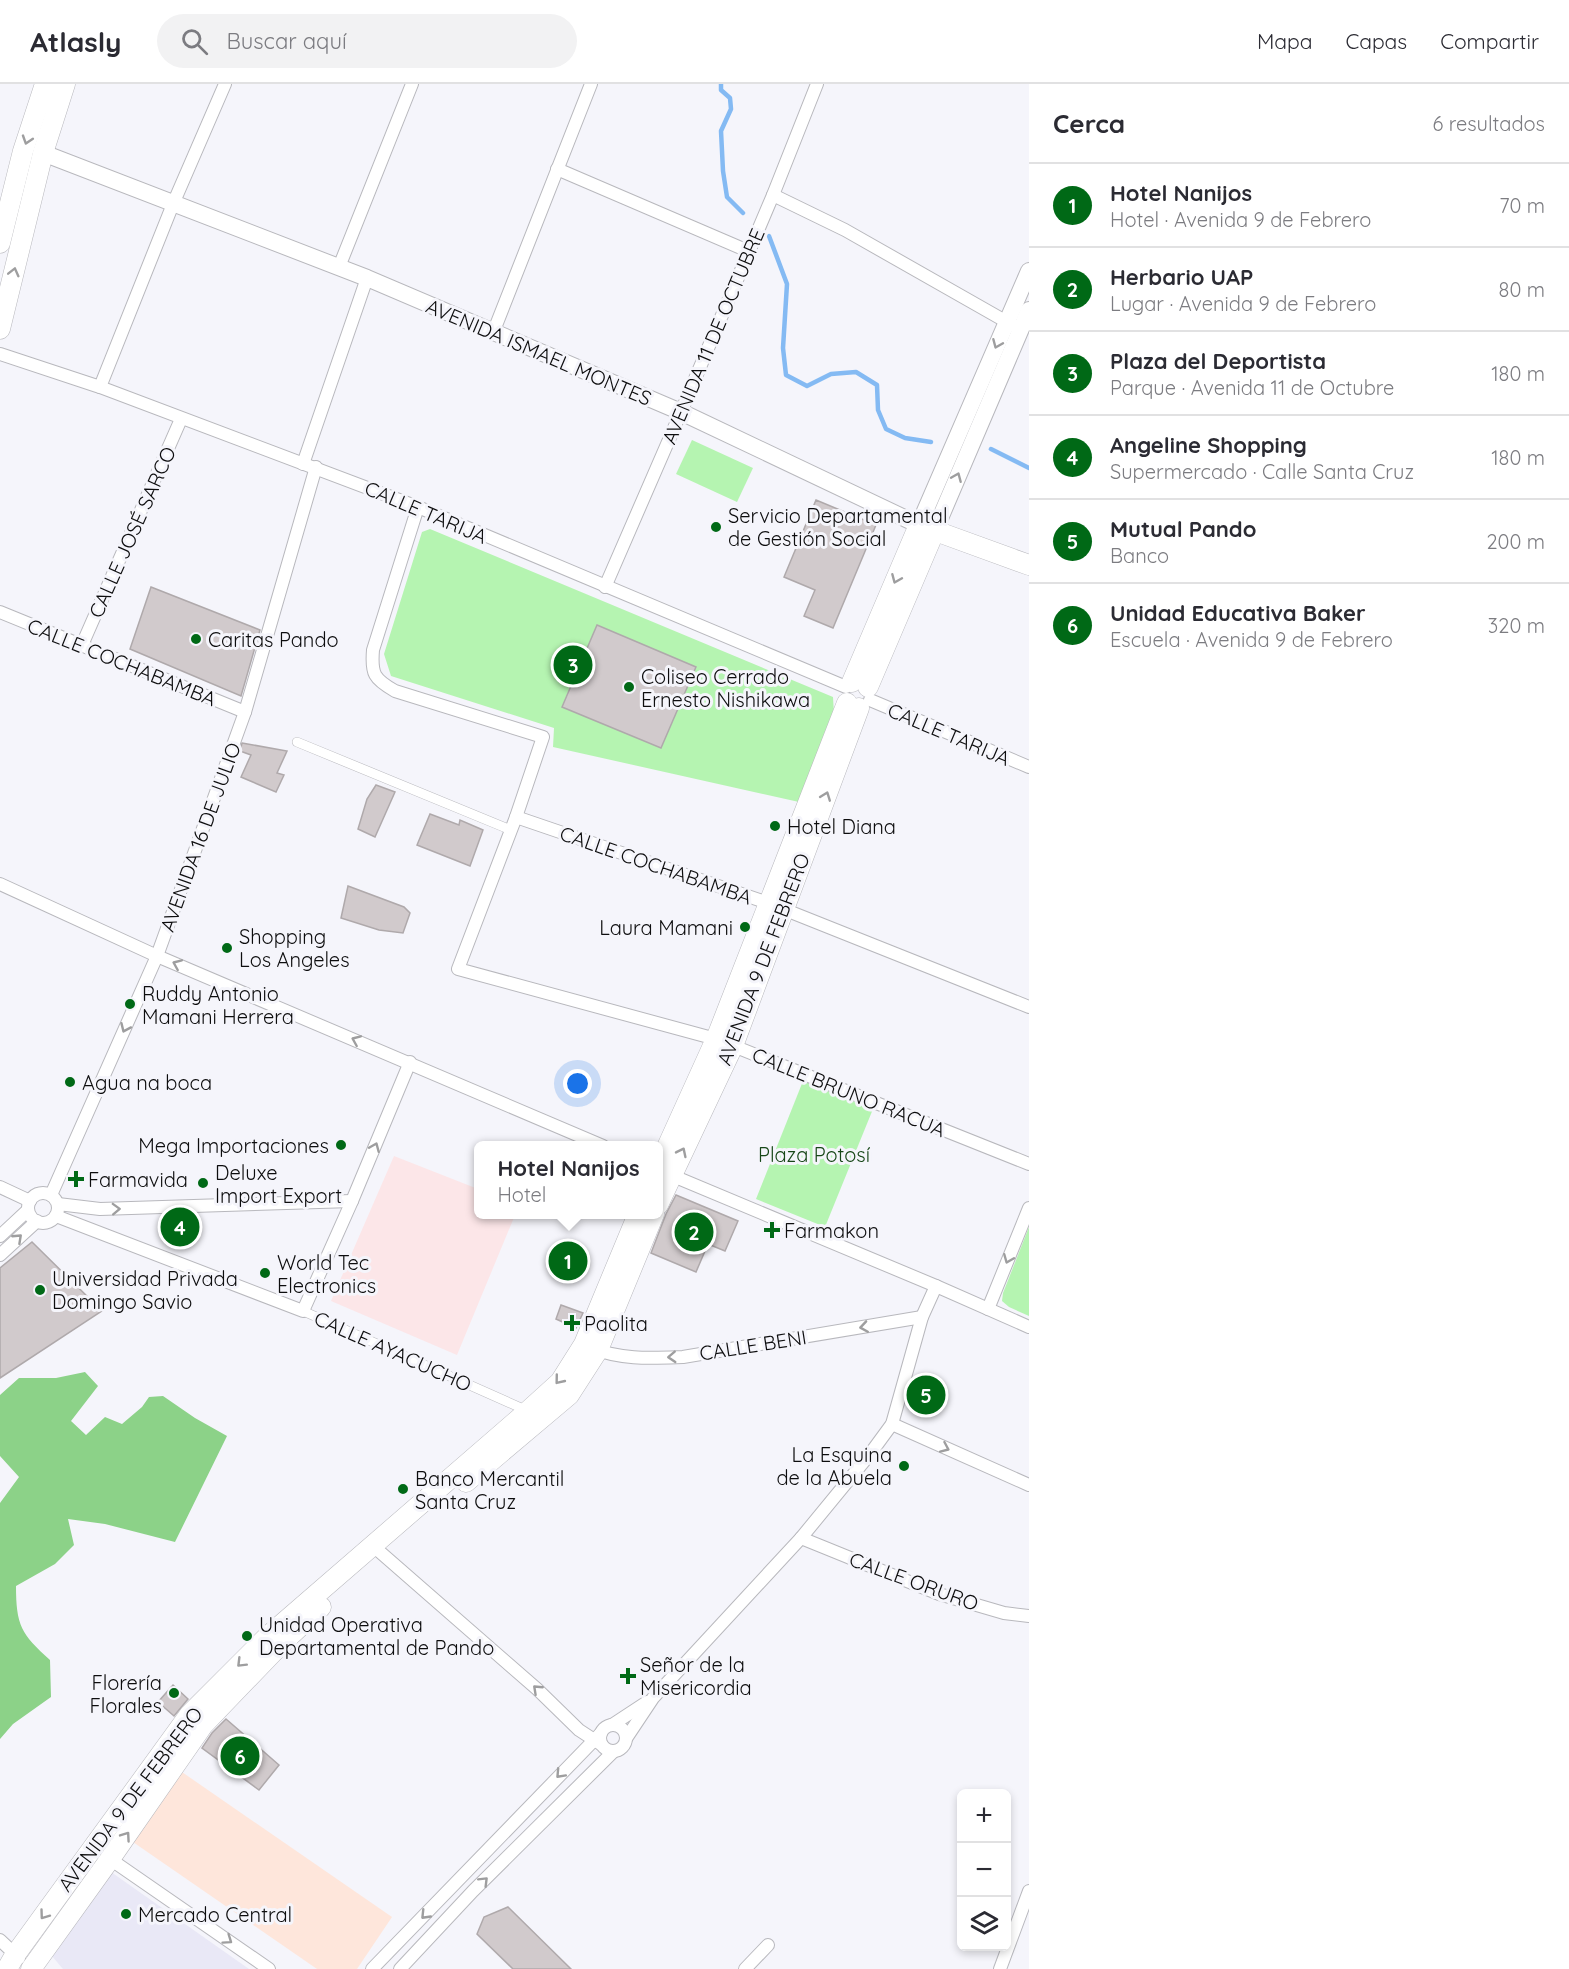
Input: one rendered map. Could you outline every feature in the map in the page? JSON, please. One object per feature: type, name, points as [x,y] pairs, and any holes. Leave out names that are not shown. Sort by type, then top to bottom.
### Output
[{"type":"main road","points":[[0,243],[23,151],[45,84]]},
{"type":"main road","points":[[0,329],[43,153],[65,84]]},
{"type":"main road","name":"AVENIDA ISMAEL MONTES","points":[[927,528],[1029,565]]},
{"type":"main road","name":"AVENIDA 9 DE FEBRERO","points":[[663,1168],[724,1043],[857,695],[927,528]]},
{"type":"main road","name":"AVENIDA 9 DE FEBRERO","points":[[31,1969],[111,1859],[203,1725],[377,1549],[560,1382],[591,1347],[637,1219]]},
{"type":"main road","name":"AVENIDA 9 DE FEBRERO","points":[[11,1962],[190,1714],[267,1637],[569,1395],[652,1219]]},
{"type":"street","points":[[100,387],[173,204],[225,84]]},
{"type":"street","points":[[339,267],[412,84]]},
{"type":"street","points":[[493,333],[591,84]]},
{"type":"street","name":"AVENIDA 11 DE OCTUBRE","points":[[605,587],[773,195],[812,86]]},
{"type":"street","name":"AVENIDA ISMAEL MONTES","points":[[43,153],[368,279],[681,412],[927,528]]},
{"type":"street","points":[[557,169],[748,251]]},
{"type":"street","points":[[773,195],[844,230],[1013,326]]},
{"type":"street","name":"AVENIDA 9 DE FEBRERO","points":[[927,528],[1013,326],[1029,271]]},
{"type":"street","points":[[303,464],[368,279]]},
{"type":"street","name":"AVENIDA 9 DE FEBRERO","points":[[1013,326],[1029,310]]},
{"type":"street","name":"CALLE TARIJA","points":[[0,354],[100,387],[418,507],[1029,767]]},
{"type":"street","name":"CALLE JOSÉ SARCO","points":[[82,645],[181,419]]},
{"type":"street","name":"AVENIDA 16 DE JULIO","points":[[55,1205],[157,956],[245,712],[316,468]]},
{"type":"street","points":[[297,742],[511,830],[543,737],[395,691],[378,682],[371,667],[373,650],[418,507]]},
{"type":"street","name":"CALLE COCHABAMBA","points":[[0,612],[245,712]]},
{"type":"street","name":"CALLE COCHABAMBA","points":[[516,817],[776,906],[1029,1007]]},
{"type":"street","name":"CALLE BRUNO RACUA","points":[[511,830],[458,969],[724,1043],[1029,1164]]},
{"type":"street","points":[[0,884],[157,956],[592,1141]]},
{"type":"street","points":[[303,1311],[410,1062]]},
{"type":"street","points":[[663,1170],[1029,1327]]},
{"type":"street","points":[[0,1187],[29,1205],[33,1218],[37,1221],[46,1223],[55,1205]]},
{"type":"street","points":[[0,1236],[29,1205],[33,1197],[42,1193],[55,1205],[100,1209],[352,1201]]},
{"type":"street","name":"CALLE AYACUCHO","points":[[55,1205],[303,1311],[528,1412]]},
{"type":"street","points":[[988,1310],[1029,1208]]},
{"type":"street","points":[[0,1255],[37,1221]]},
{"type":"street","points":[[400,1969],[473,1891],[613,1752],[622,1749],[627,1737],[653,1698],[801,1538],[870,1454],[892,1424],[922,1317],[936,1286]]},
{"type":"street","name":"CALLE BENI","points":[[591,1347],[621,1356],[683,1357],[922,1317]]},
{"type":"street","points":[[892,1424],[1029,1485]]},
{"type":"street","name":"CALLE ORURO","points":[[801,1538],[939,1593],[1004,1613],[1029,1616]]},
{"type":"street","points":[[377,1549],[537,1689],[579,1730],[582,1743],[580,1753]]},
{"type":"street","points":[[372,1969],[580,1753],[653,1698]]},
{"type":"street","points":[[579,1730],[603,1734],[620,1726],[626,1732],[627,1737]]},
{"type":"street","points":[[579,1730],[603,1734]]},
{"type":"street","points":[[603,1734],[605,1749],[613,1752]]},
{"type":"street","points":[[111,1859],[269,1969]]},
{"type":"street","points":[[1000,1969],[1029,1891]]},
{"type":"street","points":[[0,1940],[11,1962],[31,1969]]},
{"type":"street","points":[[745,1969],[768,1945]]},
{"type":"shaded area","points":[[394,1156],[474,1187],[474,1219],[513,1219],[457,1355],[331,1301]]},
{"type":"shaded area","points":[[179,1770],[392,1917],[357,1969],[317,1969],[130,1840]]},
{"type":"shaded area","name":"Mercado Central","points":[[111,1872],[249,1969],[63,1969],[52,1956]]},
{"type":"green space","points":[[692,440],[753,468],[737,502],[676,474]]},
{"type":"green space","points":[[430,529],[833,697],[834,714],[799,802],[553,747],[554,728],[391,676],[384,654],[422,532]]},
{"type":"green space","name":"Plaza Potosí","points":[[803,1081],[873,1109],[825,1227],[756,1199]]},
{"type":"green space","points":[[1029,1227],[1029,1316],[1009,1307],[1002,1301],[1003,1293]]},
{"type":"green space","points":[[85,1372],[98,1386],[71,1421],[86,1435],[105,1417],[122,1424],[142,1407],[149,1397],[163,1396],[227,1436],[175,1542],[105,1524],[68,1519],[74,1545],[55,1564],[16,1586],[17,1610],[22,1628],[32,1643],[50,1660],[51,1697],[13,1724],[0,1739],[0,1503],[19,1477],[0,1456],[0,1395],[19,1378],[56,1378]]},
{"type":"building","points":[[816,500],[876,525],[833,628],[804,616],[815,590],[784,577]]},
{"type":"building","name":"Caritas Pando","points":[[151,587],[260,630],[241,696],[130,649]]},
{"type":"building","name":"Coliseo Cerrado Ernesto Nishikawa","points":[[597,625],[696,667],[661,748],[562,707]]},
{"type":"building","points":[[242,743],[287,751],[277,773],[284,775],[276,792],[241,777],[251,755],[240,751]]},
{"type":"building","points":[[376,785],[395,792],[375,837],[358,829],[367,799]]},
{"type":"building","points":[[430,814],[459,825],[460,820],[483,830],[470,866],[417,845]]},
{"type":"building","points":[[348,886],[404,907],[410,913],[403,933],[379,930],[341,918]]},
{"type":"building","points":[[676,1195],[738,1221],[725,1251],[708,1244],[696,1272],[651,1253]]},
{"type":"building","name":"Universidad Privada Domingo Savio","points":[[32,1242],[102,1311],[0,1378],[0,1268]]},
{"type":"building","points":[[561,1305],[583,1313],[576,1328],[556,1319]]},
{"type":"building","name":"Florería Florales","points":[[173,1685],[188,1699],[174,1716],[158,1702]]},
{"type":"building","points":[[226,1719],[279,1765],[259,1790],[202,1748],[212,1733]]},
{"type":"building","points":[[508,1907],[571,1969],[513,1969],[477,1934],[484,1917]]},
{"type":"waterway","points":[[721,84],[721,90],[730,98],[731,109],[721,131],[727,197],[743,213]]},
{"type":"waterway","points":[[769,236],[787,284],[783,348],[786,375],[807,386],[831,374],[856,372],[877,385],[878,410],[886,429],[905,438],[931,442]]},
{"type":"waterway","points":[[991,449],[1029,468]]},
{"type":"place","name":"Servicio Departamental de Gestión Social","points":[[716,527]]},
{"type":"place","name":"Caritas Pando","points":[[196,639]]},
{"type":"place","name":"Plaza del Deportista","points":[[573,665]]},
{"type":"place","name":"Coliseo Cerrado Ernesto Nishikawa","points":[[629,687]]},
{"type":"place","name":"Hotel Diana","points":[[775,826]]},
{"type":"place","name":"Laura Mamani","points":[[745,927]]},
{"type":"place","name":"Shopping Los Angeles","points":[[227,948]]},
{"type":"place","name":"Ruddy Antonio Mamani Herrera","points":[[130,1004]]},
{"type":"place","name":"Agua na boca","points":[[70,1082]]},
{"type":"place","name":"Mega Importaciones","points":[[341,1145]]},
{"type":"place","name":"Farmavida","points":[[76,1179]]},
{"type":"place","name":"Deluxe Import Export","points":[[203,1183]]},
{"type":"place","name":"Angeline Shopping","points":[[180,1227]]},
{"type":"place","name":"Farmakon","points":[[772,1230]]},
{"type":"place","name":"Herbario UAP","points":[[694,1232]]},
{"type":"place","name":"Hotel Nanijos","points":[[568,1261]]},
{"type":"place","name":"World Tec Electronics","points":[[265,1273]]},
{"type":"place","name":"Universidad Privada Domingo Savio","points":[[40,1290]]},
{"type":"place","name":"Paolita","points":[[572,1323]]},
{"type":"place","name":"Mutual Pando","points":[[926,1395]]},
{"type":"place","name":"La Esquina de la Abuela","points":[[904,1466]]},
{"type":"place","name":"Banco Mercantil Santa Cruz","points":[[403,1489]]},
{"type":"place","name":"Unidad Operativa Departamental de Pando","points":[[247,1636]]},
{"type":"place","name":"Señor de la Misericordia","points":[[628,1676]]},
{"type":"place","name":"Florería Florales","points":[[174,1693]]},
{"type":"place","name":"Unidad Educativa Baker","points":[[240,1756]]},
{"type":"place","name":"Mercado Central","points":[[126,1914]]}]
